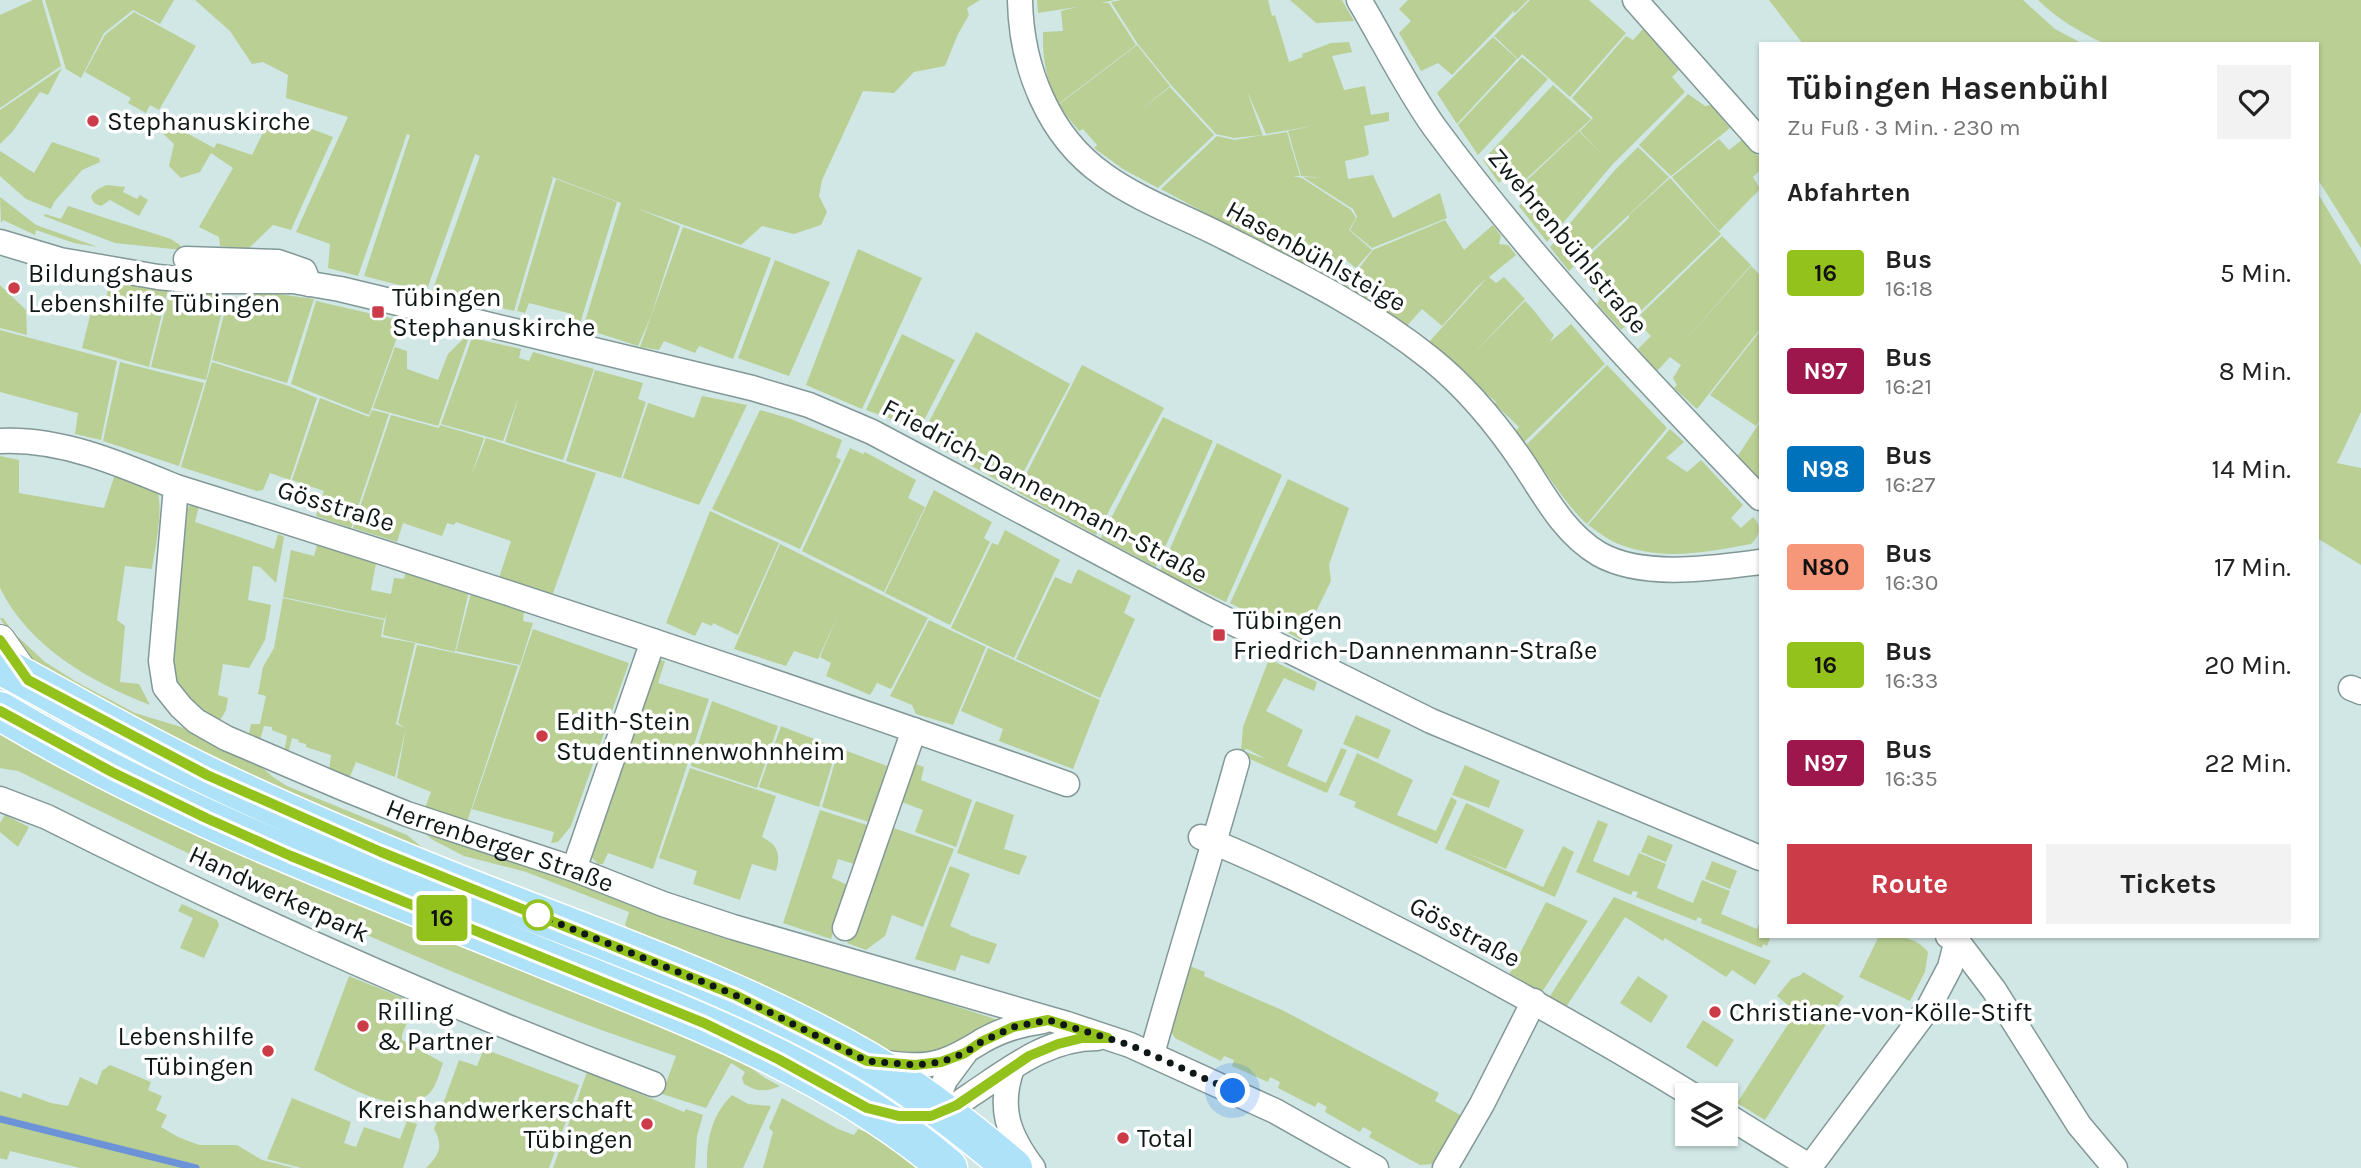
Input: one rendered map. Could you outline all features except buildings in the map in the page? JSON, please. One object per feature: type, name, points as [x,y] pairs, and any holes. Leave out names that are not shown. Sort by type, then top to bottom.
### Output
[{"type":"main road","name":"Herrenberger Straße","points":[[14,673],[166,754],[295,816],[781,1016],[867,1061],[936,1111]]},
{"type":"main road","points":[[0,711],[112,772],[291,856],[704,1023],[778,1059],[867,1108],[915,1140],[947,1167]]},
{"type":"main road","points":[[936,1111],[1013,1168]]},
{"type":"street","name":"Hasenbühlsteige","points":[[1020,0],[1029,61],[1043,102],[1076,151],[1102,174],[1121,186],[1331,293],[1431,359],[1488,417],[1557,514],[1574,534],[1593,550],[1619,561],[1670,570],[1707,569],[1759,562]]},
{"type":"street","name":"Zwehrenbühlstraße","points":[[1359,0],[1433,125],[1535,257],[1670,405],[1759,497]]},
{"type":"street","points":[[1635,0],[1759,140]]},
{"type":"street","name":"Friedrich-Dannenmann-Straße","points":[[0,242],[60,260],[158,277],[197,281],[293,281],[366,295],[738,385],[818,408],[872,432],[1209,611],[1431,721],[1759,858]]},
{"type":"street","name":"Friedrich-Dannenmann-Straße","points":[[186,259],[278,262],[304,271],[309,284]]},
{"type":"street","name":"Gösstraße","points":[[0,441],[41,442],[82,452],[176,487],[426,565],[653,641],[1067,785]]},
{"type":"street","name":"Herrenberger Straße","points":[[176,487],[161,662],[165,687],[181,708],[226,738],[407,814],[575,869],[663,904],[1108,1038],[1152,1054],[1275,1111],[1377,1168]]},
{"type":"street","points":[[0,640],[14,673]]},
{"type":"street","points":[[575,869],[653,641]]},
{"type":"street","points":[[845,928],[914,730]]},
{"type":"street","points":[[1152,1054],[1208,840],[1237,762]]},
{"type":"street","name":"Handwerkerpark","points":[[0,799],[47,817],[363,966],[519,1032],[653,1083]]},
{"type":"street","name":"Gösstraße","points":[[1208,840],[1259,860],[1534,1001],[1675,1085]]},
{"type":"street","points":[[1738,1122],[1810,1167],[1924,1016],[1950,967],[1955,938]]},
{"type":"street","points":[[1955,938],[1994,990],[2079,1125],[2116,1168]]},
{"type":"street","points":[[1445,1168],[1482,1104],[1534,1001]]},
{"type":"street","name":"Herrenberger Straße","points":[[867,1061],[895,1065],[929,1064],[965,1053],[1013,1027],[1048,1020]]},
{"type":"street","name":"Herrenberger Straße","points":[[936,1111],[1029,1056],[1082,1038],[1108,1038]]},
{"type":"street","name":"Herrenberger Straße","points":[[936,1111],[945,1080],[965,1053]]},
{"type":"street","points":[[1012,1068],[1005,1096],[1008,1126],[1016,1146],[1033,1168]]},
{"type":"street","points":[[867,1108],[899,1116],[936,1111],[932,1139],[939,1157],[947,1167]]},
{"type":"green space","points":[[33,0],[42,0],[61,66],[0,108],[0,15]]},
{"type":"green space","points":[[45,0],[174,0],[160,24],[133,10],[104,33],[81,78],[66,69]]},
{"type":"green space","points":[[195,0],[980,0],[967,8],[969,15],[945,66],[914,72],[894,93],[863,91],[822,180],[819,196],[827,212],[821,225],[794,234],[762,226],[741,245],[636,208],[680,226],[651,316],[638,346],[583,328],[621,203],[550,176],[553,178],[514,311],[432,292],[480,156],[475,154],[426,292],[364,276],[410,135],[407,134],[358,276],[328,268],[330,244],[296,232],[348,117],[286,98],[288,75],[263,62],[252,64],[230,31]]},
{"type":"green space","points":[[1037,0],[1115,0],[1101,3],[1109,3],[1136,45],[1057,105],[1046,69],[1043,32],[1063,31],[1061,11],[1077,7],[1038,13]]},
{"type":"green space","points":[[1268,0],[1289,62],[1331,43],[1349,42],[1352,52],[1332,56],[1344,90],[1365,86],[1371,115],[1389,112],[1389,121],[1364,126],[1369,153],[1367,156],[1345,161],[1348,179],[1373,175],[1393,218],[1440,193],[1447,218],[1372,248],[1350,230],[1357,217],[1353,209],[1303,177],[1326,178],[1301,176],[1288,131],[1312,126],[1266,134],[1247,91],[1263,136],[1287,132],[1300,176],[1293,176],[1302,178],[1351,210],[1356,218],[1349,230],[1372,250],[1356,268],[1341,256],[1320,274],[1235,226],[1233,228],[1161,189],[1217,136],[1235,140],[1262,135],[1234,138],[1216,134],[1137,43],[1111,2]]},
{"type":"green space","points":[[1290,0],[1342,0],[1354,21],[1316,23]]},
{"type":"green space","points":[[1408,0],[1528,0],[1515,13],[1510,8],[1513,12],[1452,75],[1438,63],[1421,71],[1399,33],[1411,21],[1399,9]]},
{"type":"green space","points":[[1530,0],[1589,0],[1626,33],[1570,97],[1522,54],[1518,59],[1494,36]]},
{"type":"green space","points":[[1769,0],[2023,0],[2055,29],[2079,42],[1801,42]]},
{"type":"green space","points":[[2038,0],[2361,0],[2361,248],[2319,181],[2319,42],[2101,42],[2053,13]]},
{"type":"green space","points":[[134,12],[196,46],[159,110],[150,105],[146,113],[128,103],[131,98],[85,72],[105,35]]},
{"type":"green space","points":[[1643,29],[1679,70],[1672,77],[1685,92],[1612,165],[1547,242],[1519,206],[1534,191],[1525,182],[1579,131],[1602,154],[1580,131],[1593,118],[1572,98],[1626,36],[1633,40]]},
{"type":"green space","points":[[1493,37],[1517,59],[1457,124],[1437,93]]},
{"type":"green space","points":[[1137,45],[1170,86],[1137,113],[1170,87],[1214,135],[1158,188],[1123,169],[1094,148],[1097,145],[1083,129],[1079,131],[1058,105]]},
{"type":"green space","points":[[1522,57],[1548,79],[1478,155],[1458,125]]},
{"type":"green space","points":[[62,68],[48,95],[40,92],[13,131],[0,144],[0,110]]},
{"type":"green space","points":[[1553,85],[1591,119],[1526,179],[1514,168],[1499,183],[1483,160]]},
{"type":"green space","points":[[1688,94],[1705,106],[1711,105],[1730,128],[1671,176],[1639,145]]},
{"type":"green space","points":[[272,114],[333,137],[291,230],[273,225],[248,249],[220,246],[219,237],[199,227],[233,168],[211,153],[200,172],[181,178],[169,166],[174,144],[158,129],[163,120],[214,148],[217,143],[252,155]]},
{"type":"green space","points":[[1719,139],[1729,150],[1743,139],[1759,157],[1759,171],[1753,177],[1759,190],[1719,231],[1672,177]]},
{"type":"green space","points":[[52,142],[99,158],[100,162],[82,170],[51,209],[26,199],[0,176],[0,151],[34,173]]},
{"type":"green space","points":[[1638,147],[1669,177],[1569,271],[1550,247]]},
{"type":"green space","points":[[1670,178],[1721,234],[1621,330],[1597,304],[1600,298],[1578,271],[1579,265]]},
{"type":"green space","points":[[556,179],[617,202],[579,327],[570,324],[572,314],[529,303],[525,313],[517,311]]},
{"type":"green space","points":[[107,185],[125,187],[123,192],[137,199],[140,195],[148,200],[139,216],[110,200],[101,206],[94,203],[92,195]]},
{"type":"green space","points":[[2319,195],[2361,265],[2361,412],[2337,463],[2361,468],[2361,565],[2319,539]]},
{"type":"green space","points":[[0,197],[36,225],[98,247],[74,243],[36,230],[35,235],[3,220],[1,223]]},
{"type":"green space","points":[[68,206],[171,239],[180,245],[182,250],[115,243],[44,216],[45,214],[61,219]]},
{"type":"green space","points":[[1445,220],[1464,250],[1493,225],[1501,236],[1499,244],[1508,245],[1516,255],[1489,277],[1496,283],[1504,277],[1525,299],[1472,355],[1525,301],[1554,335],[1550,342],[1571,324],[1605,364],[1521,445],[1513,434],[1519,427],[1498,407],[1496,409],[1493,406],[1496,402],[1428,343],[1487,278],[1442,326],[1422,309],[1405,328],[1343,283],[1354,269],[1357,271],[1373,250]]},
{"type":"green space","points":[[683,227],[771,258],[733,359],[699,346],[695,353],[664,341],[659,350],[640,347]]},
{"type":"green space","points":[[1722,236],[1751,265],[1673,354],[1751,266],[1759,274],[1759,330],[1697,409],[1674,388],[1677,385],[1673,378],[1681,365],[1670,357],[1657,371],[1638,349],[1651,336],[1641,326],[1646,321],[1640,315]]},
{"type":"green space","points":[[858,249],[922,278],[862,409],[806,385]]},
{"type":"green space","points":[[775,260],[830,282],[789,376],[738,358]]},
{"type":"green space","points":[[110,282],[168,289],[149,367],[82,348],[93,304],[104,306]]},
{"type":"green space","points":[[0,285],[26,310],[27,335],[0,328]]},
{"type":"green space","points":[[170,290],[214,294],[211,307],[222,311],[206,380],[151,367]]},
{"type":"green space","points":[[250,293],[314,299],[287,383],[212,360],[225,311],[245,315]]},
{"type":"green space","points":[[316,301],[403,321],[369,415],[291,384]]},
{"type":"green space","points":[[0,330],[117,361],[101,440],[75,434],[78,413],[0,392]]},
{"type":"green space","points":[[976,332],[1070,384],[1014,490],[921,437]]},
{"type":"green space","points":[[1759,332],[1759,422],[1756,426],[1710,395]]},
{"type":"green space","points":[[902,334],[955,360],[917,434],[889,418],[866,410]]},
{"type":"green space","points":[[466,336],[469,337],[438,426],[373,408],[395,347],[407,351],[407,369],[438,380],[448,354]]},
{"type":"green space","points":[[472,338],[521,349],[519,358],[529,361],[533,352],[594,369],[563,460],[505,442],[519,396],[503,441],[441,424]]},
{"type":"green space","points":[[120,362],[204,383],[179,466],[103,441]]},
{"type":"green space","points":[[212,362],[289,386],[317,398],[290,480],[270,473],[263,490],[257,491],[181,467]]},
{"type":"green space","points":[[1082,365],[1164,408],[1096,535],[1017,492]]},
{"type":"green space","points":[[1607,365],[1667,428],[1587,524],[1570,506],[1525,446]]},
{"type":"green space","points":[[595,370],[643,383],[638,399],[646,402],[621,478],[566,461]]},
{"type":"green space","points":[[702,396],[747,405],[699,505],[623,478],[648,403],[694,418]]},
{"type":"green space","points":[[320,398],[369,417],[372,410],[389,414],[351,528],[316,516],[324,491],[292,480]]},
{"type":"green space","points":[[760,410],[791,419],[842,440],[836,457],[841,460],[800,549],[712,509]]},
{"type":"green space","points":[[391,415],[484,438],[471,477],[486,438],[596,473],[552,596],[499,578],[511,541],[456,522],[454,525],[447,523],[442,536],[403,523],[397,542],[353,528]]},
{"type":"green space","points":[[1163,417],[1213,441],[1156,567],[1101,538]]},
{"type":"green space","points":[[1759,424],[1759,480],[1737,457]]},
{"type":"green space","points":[[1670,429],[1684,442],[1666,458],[1687,472],[1701,460],[1743,505],[1731,518],[1741,528],[1753,517],[1756,520],[1759,531],[1751,544],[1667,554],[1633,549],[1616,543],[1588,525]]},
{"type":"green space","points":[[1217,443],[1282,475],[1226,602],[1160,571]]},
{"type":"green space","points":[[850,448],[863,454],[865,452],[916,480],[908,498],[925,507],[884,592],[802,551]]},
{"type":"green space","points":[[0,456],[19,460],[19,493],[104,508],[116,471],[148,482],[157,490],[160,511],[152,569],[125,566],[117,620],[125,626],[120,682],[139,684],[150,705],[106,685],[64,660],[27,628],[12,609],[0,588]]},
{"type":"green space","points":[[1288,479],[1349,508],[1329,565],[1331,581],[1302,640],[1230,603]]},
{"type":"green space","points":[[934,490],[992,522],[984,538],[990,542],[950,625],[885,593]]},
{"type":"green space","points":[[193,504],[199,506],[195,522],[274,549],[278,534],[284,537],[276,583],[260,567],[253,566],[248,600],[271,605],[265,640],[249,668],[223,664],[218,695],[228,698],[226,710],[218,724],[208,720],[170,680],[181,512]]},
{"type":"green space","points":[[710,511],[779,543],[738,635],[713,623],[712,626],[702,622],[695,636],[666,623]]},
{"type":"green space","points":[[1005,530],[1060,560],[1014,658],[951,628],[992,543],[998,545]]},
{"type":"green space","points":[[318,542],[376,563],[371,590],[391,594],[394,578],[404,579],[406,570],[469,591],[455,652],[383,635],[387,612],[385,619],[283,597],[291,550],[314,556]]},
{"type":"green space","points":[[780,544],[928,618],[891,689],[877,683],[870,695],[826,676],[831,663],[820,657],[838,615],[818,659],[794,651],[786,666],[734,649]]},
{"type":"green space","points":[[1078,569],[1131,596],[1124,613],[1135,619],[1100,698],[1016,659],[1055,577],[1071,584]]},
{"type":"green space","points":[[471,593],[524,611],[523,621],[533,623],[520,665],[456,651]]},
{"type":"green space","points":[[283,598],[384,620],[381,637],[415,643],[396,724],[405,728],[398,723],[417,645],[518,666],[467,822],[425,808],[431,792],[397,778],[406,727],[395,777],[356,762],[349,779],[329,771],[331,755],[306,747],[306,744],[292,738],[288,754],[284,753],[287,736],[272,730],[272,727],[264,726],[259,743],[248,738],[251,724],[260,724],[266,696],[258,694],[263,667],[274,648]]},
{"type":"green space","points":[[0,618],[45,662],[75,681],[135,713],[181,727],[257,763],[287,786],[407,835],[435,858],[294,802],[42,668],[17,646]]},
{"type":"green space","points":[[929,620],[986,647],[953,725],[916,714],[912,705],[890,696]]},
{"type":"green space","points":[[533,629],[629,663],[571,826],[558,842],[551,843],[554,832],[472,809]]},
{"type":"green space","points":[[988,648],[1100,700],[1073,769],[999,741],[1003,729],[961,711]]},
{"type":"green space","points":[[1269,659],[1317,682],[1314,691],[1284,678],[1266,711],[1303,730],[1287,766],[1326,783],[1341,748],[1347,750],[1327,793],[1243,756],[1246,752],[1266,759],[1247,749],[1241,751],[1243,727]]},
{"type":"green space","points":[[665,661],[658,683],[709,699],[653,869],[608,853],[603,864],[598,864],[590,856],[655,663]]},
{"type":"green space","points":[[712,701],[778,726],[757,788],[691,766]]},
{"type":"green space","points":[[1356,715],[1391,730],[1378,759],[1343,744]]},
{"type":"green space","points":[[781,726],[837,748],[819,807],[759,787]]},
{"type":"green space","points":[[0,728],[733,1055],[780,1086],[762,1090],[749,1087],[744,1084],[742,1078],[745,1072],[731,1063],[706,1108],[662,1094],[676,1056],[591,1026],[425,960],[261,887],[18,771],[0,768]]},
{"type":"green space","points":[[839,748],[887,766],[869,822],[822,807]]},
{"type":"green space","points":[[1357,753],[1413,780],[1397,815],[1436,831],[1451,797],[1457,801],[1437,844],[1354,807],[1356,802],[1339,795]]},
{"type":"green space","points":[[913,763],[924,767],[921,780],[972,800],[956,847],[915,832],[923,810],[899,801]]},
{"type":"green space","points":[[1465,765],[1500,781],[1489,808],[1452,795]]},
{"type":"green space","points":[[690,768],[776,796],[762,837],[772,843],[777,851],[776,871],[752,864],[740,900],[693,884],[697,871],[659,858]]},
{"type":"green space","points":[[976,801],[1014,815],[1004,849],[1027,856],[1019,875],[957,853]]},
{"type":"green space","points":[[1466,803],[1524,830],[1506,869],[1464,852],[1543,887],[1563,846],[1574,852],[1555,897],[1445,849]]},
{"type":"green space","points":[[820,810],[867,825],[854,864],[838,859],[832,878],[848,885],[831,939],[783,923]]},
{"type":"green space","points":[[5,815],[29,827],[18,847],[0,832],[0,823]]},
{"type":"green space","points":[[1598,820],[1608,824],[1593,861],[1629,876],[1639,853],[1666,864],[1657,888],[1693,903],[1702,880],[1730,891],[1721,914],[1757,929],[1759,924],[1759,938],[1770,938],[1767,946],[1763,944],[1762,948],[1701,923],[1702,919],[1698,917],[1696,921],[1636,897],[1638,892],[1633,891],[1631,895],[1576,872]]},
{"type":"green space","points":[[888,826],[954,849],[923,927],[892,915],[885,936],[866,950],[847,943]]},
{"type":"green space","points":[[420,830],[1001,1021],[936,1052],[919,1056],[881,1052],[629,929],[625,925],[629,912],[526,872],[464,856]]},
{"type":"green space","points":[[1648,835],[1673,845],[1666,862],[1641,852]]},
{"type":"green space","points":[[1712,861],[1737,871],[1730,889],[1705,879]]},
{"type":"green space","points":[[950,866],[970,874],[950,926],[997,944],[989,964],[961,955],[955,971],[915,959]]},
{"type":"green space","points":[[1614,897],[1771,961],[1755,985],[1732,970],[1726,977],[1665,938],[1663,941],[1625,917],[1566,1007],[1550,996]]},
{"type":"green space","points":[[1546,902],[1588,921],[1542,992],[1509,975]]},
{"type":"green space","points":[[182,904],[217,920],[219,925],[204,958],[180,948],[193,918],[178,911]]},
{"type":"green space","points":[[1878,938],[1912,940],[1928,952],[1925,972],[1910,1001],[1859,977]]},
{"type":"green space","points":[[1187,965],[1205,972],[1204,976],[1282,1010],[1439,1093],[1435,1101],[1462,1116],[1434,1164],[1420,1165],[1369,1137],[1372,1132],[1363,1127],[1360,1132],[1325,1112],[1327,1107],[1318,1102],[1315,1107],[1278,1088],[1280,1082],[1270,1077],[1268,1082],[1232,1066],[1234,1060],[1224,1056],[1221,1061],[1175,1038],[1169,1028]]},
{"type":"green space","points":[[1803,972],[1844,996],[1765,1120],[1738,1101],[1796,1012],[1777,996],[1791,979]]},
{"type":"green space","points":[[349,976],[415,1003],[402,1040],[443,1063],[435,1086],[426,1096],[414,1102],[385,1101],[354,1090],[314,1070]]},
{"type":"green space","points":[[1638,976],[1668,996],[1651,1023],[1620,1003]]},
{"type":"green space","points":[[1703,1020],[1734,1040],[1717,1067],[1686,1047]]},
{"type":"green space","points":[[484,1049],[579,1085],[549,1168],[426,1168],[439,1150],[439,1140],[434,1129],[459,1060],[477,1066]]},
{"type":"green space","points":[[110,1065],[151,1082],[148,1090],[162,1096],[156,1110],[167,1115],[161,1127],[178,1137],[199,1145],[237,1145],[262,1160],[294,1168],[80,1168],[10,1151],[7,1160],[0,1158],[0,1091],[21,1098],[23,1093],[68,1106],[80,1077],[97,1085],[102,1071]]},
{"type":"green space","points":[[587,1072],[684,1112],[686,1109],[703,1115],[697,1136],[695,1168],[553,1168]]},
{"type":"green space","points":[[732,1095],[748,1104],[771,1106],[743,1168],[707,1168],[708,1148],[715,1119]]},
{"type":"green space","points":[[292,1098],[351,1122],[344,1143],[356,1147],[364,1127],[400,1139],[407,1121],[417,1124],[403,1168],[301,1168],[267,1159]]},
{"type":"green space","points":[[782,1098],[838,1129],[854,1135],[858,1129],[897,1144],[931,1168],[763,1168],[773,1132],[769,1128]]},
{"type":"waterway","points":[[0,1119],[196,1168]]},
{"type":"bus line","name":"16","points":[[0,640],[28,680],[207,775],[295,816],[429,872],[735,995],[867,1061],[895,1065],[941,1062],[965,1053],[1013,1027],[1048,1020],[1108,1038],[1082,1038],[1029,1056],[944,1112],[931,1116],[882,1113],[867,1108],[821,1081],[704,1023],[291,856],[206,818],[112,772],[0,711]]},
{"type":"place","name":"Stephanuskirche","points":[[93,121]]},
{"type":"place","name":"Bildungshaus Lebenshilfe Tübingen","points":[[14,288]]},
{"type":"place","name":"Tübingen Stephanuskirche","points":[[378,312]]},
{"type":"place","name":"Tübingen Friedrich-Dannenmann-Straße","points":[[1219,635]]},
{"type":"place","name":"Edith-Stein Studentinnenwohnheim","points":[[542,736]]},
{"type":"place","name":"Christiane-von-Kölle-Stift","points":[[1715,1012]]},
{"type":"place","name":"Rilling & Partner","points":[[363,1026]]},
{"type":"place","name":"Lebenshilfe Tübingen","points":[[268,1051]]},
{"type":"place","name":"Kreishandwerkerschaft Tübingen","points":[[647,1124]]},
{"type":"place","name":"Total","points":[[1123,1138]]},
{"type":"route","points":[[538,915],[735,995],[867,1061],[895,1065],[941,1062],[965,1053],[1013,1027],[1048,1020],[1130,1045],[1233,1091]]}]
